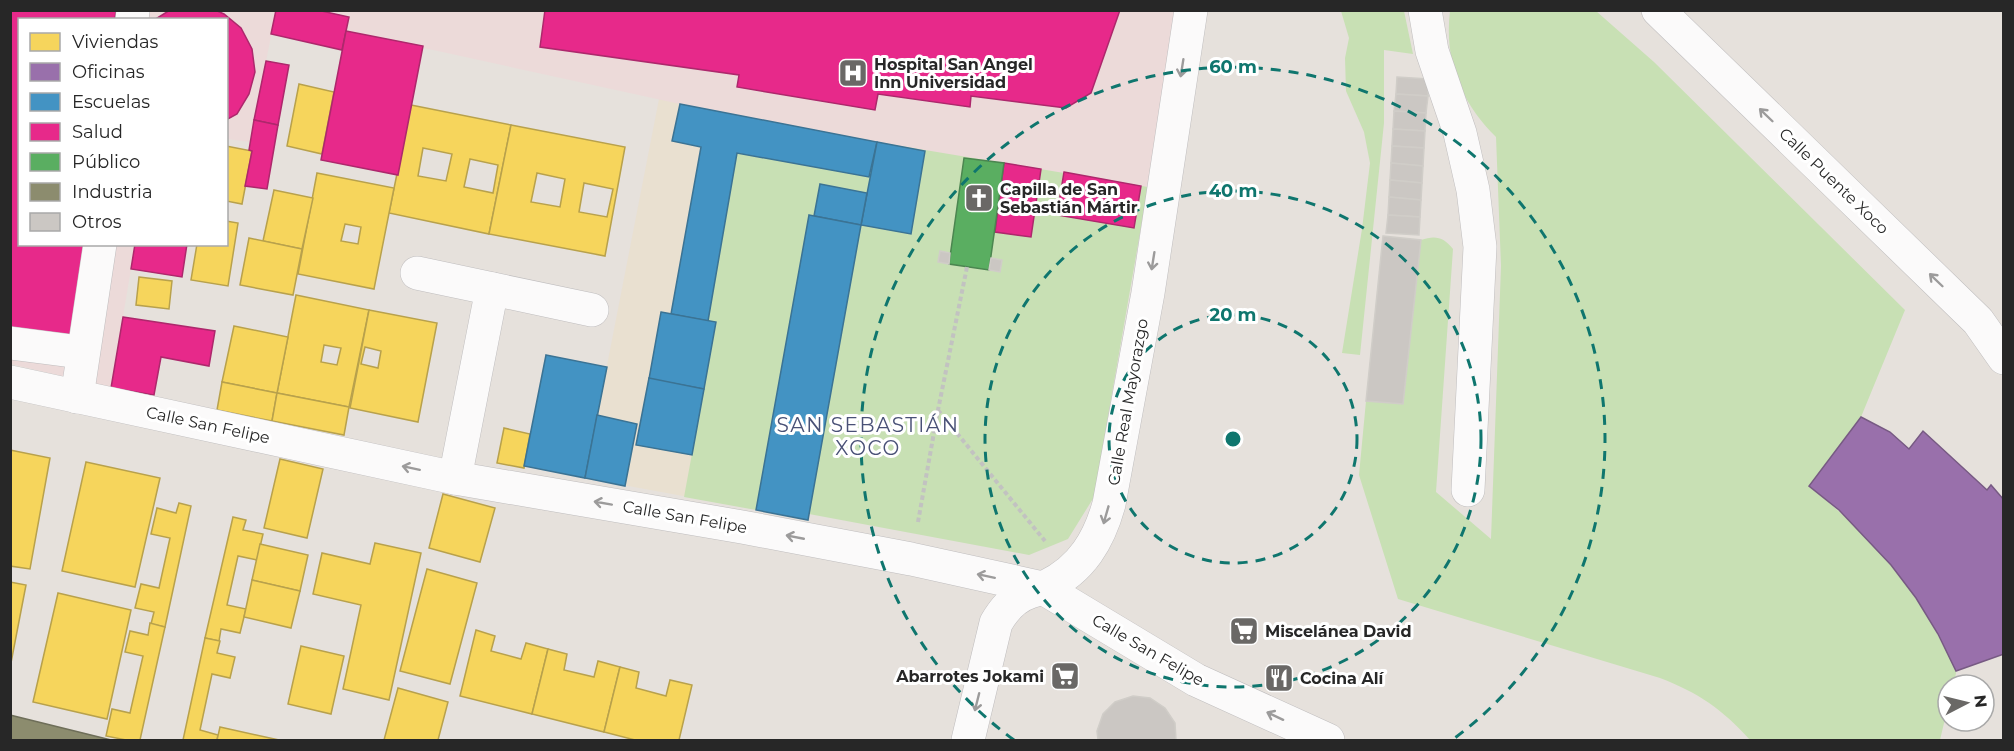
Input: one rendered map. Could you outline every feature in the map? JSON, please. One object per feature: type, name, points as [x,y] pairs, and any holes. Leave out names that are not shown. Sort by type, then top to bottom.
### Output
[{"type":"street","name":"Calle Real Mayorazgo","points":[[968,741],[996,622],[1012,602],[1027,592],[1057,580],[1085,556],[1096,541],[1109,504],[1148,293],[1191,10]]},
{"type":"street","points":[[1425,10],[1432,51],[1450,99],[1463,144],[1473,190],[1480,247],[1468,490]]},
{"type":"street","name":"Calle Puente Xoco","points":[[1658,10],[1978,321],[2004,358]]},
{"type":"street","points":[[77,397],[100,246]]},
{"type":"street","points":[[417,273],[592,310]]},
{"type":"street","points":[[455,478],[492,289]]},
{"type":"street","points":[[1978,321],[2004,346]]},
{"type":"street","points":[[10,343],[72,351]]},
{"type":"street","name":"Calle San Felipe","points":[[10,382],[455,478],[742,527],[911,560],[1057,580],[1197,680],[1328,741]]},
{"type":"path","points":[[911,560],[967,267]]},
{"type":"path","points":[[938,410],[1057,580]]},
{"type":"shaded area","points":[[11,11],[276,11],[250,142],[228,139],[228,18],[18,18],[18,246],[135,246],[111,388],[11,364]]},
{"type":"shaded area","name":"Hospital San Angel Inn Universidad","points":[[317,11],[1175,11],[1148,187],[925,151],[680,104],[346,31],[349,17]]},
{"type":"shaded area","points":[[659,99],[877,142],[808,519],[585,478]]},
{"type":"green space","points":[[1341,11],[1404,11],[1413,54],[1384,50],[1384,123],[1360,355],[1342,353],[1370,163],[1364,132],[1346,91],[1345,58],[1349,38]]},
{"type":"green space","points":[[1450,11],[1596,11],[1654,62],[1905,310],[1861,417],[1809,486],[1868,539],[1886,559],[1918,601],[1953,662],[1956,673],[1936,673],[1936,733],[1942,733],[1940,740],[1750,740],[1730,719],[1709,703],[1660,678],[1398,599],[1359,475],[1366,401],[1403,404],[1421,240],[1426,238],[1435,237],[1443,240],[1453,249],[1436,492],[1491,539],[1501,266],[1496,137],[1473,110],[1464,95],[1453,64],[1449,29]]},
{"type":"green space","points":[[877,142],[1148,187],[1094,497],[1068,539],[1029,555],[809,514],[866,193],[820,184],[814,216],[809,216],[756,510],[684,497],[716,323],[708,321],[737,153],[869,177]]},
{"type":"building: Viviendas","points":[[299,84],[334,92],[322,154],[287,146]]},
{"type":"building: Viviendas","points":[[411,105],[511,125],[489,234],[389,213]],"holes":[[[423,148],[452,154],[446,181],[418,176]],[[470,159],[498,165],[493,193],[464,187]]]},
{"type":"building: Viviendas","points":[[511,125],[625,147],[605,256],[489,234]],"holes":[[[537,173],[565,179],[560,207],[531,202]],[[584,183],[613,189],[607,217],[579,212]]]},
{"type":"building: Viviendas","points":[[228,146],[252,151],[242,204],[228,201]]},
{"type":"building: Viviendas","points":[[317,173],[394,188],[374,289],[298,274]],"holes":[[[345,224],[361,227],[358,244],[341,241]]]},
{"type":"building: Viviendas","points":[[274,190],[313,198],[302,249],[263,241]]},
{"type":"building: Viviendas","points":[[228,221],[238,223],[228,286],[191,280],[197,246],[228,246]]},
{"type":"building: Viviendas","points":[[249,238],[302,249],[293,295],[240,285]]},
{"type":"building: Viviendas","points":[[139,277],[172,281],[169,309],[136,305]]},
{"type":"building: Viviendas","points":[[296,295],[369,310],[349,407],[277,393]],"holes":[[[324,345],[341,348],[337,365],[321,362]]]},
{"type":"building: Viviendas","points":[[369,310],[437,323],[418,422],[350,408]],"holes":[[[365,347],[381,351],[378,368],[361,364]]]},
{"type":"building: Viviendas","points":[[234,326],[288,337],[277,393],[222,382]]},
{"type":"building: Viviendas","points":[[222,382],[277,393],[272,421],[217,410]]},
{"type":"building: Viviendas","points":[[277,393],[349,407],[344,435],[272,421]]},
{"type":"building: Viviendas","points":[[504,428],[530,434],[524,468],[497,463]]},
{"type":"building: Viviendas","points":[[10,450],[50,458],[30,569],[10,566]]},
{"type":"building: Viviendas","points":[[280,459],[323,469],[307,538],[264,528]]},
{"type":"building: Viviendas","points":[[86,462],[160,478],[135,587],[62,571]]},
{"type":"building: Viviendas","points":[[443,494],[495,508],[480,562],[429,548]]},
{"type":"building: Viviendas","points":[[179,503],[191,506],[165,627],[151,624],[154,612],[135,608],[141,584],[159,588],[170,538],[151,534],[157,508],[176,513]]},
{"type":"building: Viviendas","points":[[233,517],[246,520],[243,530],[263,534],[257,560],[238,556],[227,605],[246,609],[240,633],[221,629],[219,641],[205,638]]},
{"type":"building: Viviendas","points":[[375,543],[421,553],[389,700],[343,689],[361,605],[313,594],[322,553],[370,564]]},
{"type":"building: Viviendas","points":[[260,544],[308,555],[300,591],[252,580]]},
{"type":"building: Viviendas","points":[[427,569],[477,583],[450,684],[400,671]]},
{"type":"building: Viviendas","points":[[252,580],[300,591],[291,628],[244,617]]},
{"type":"building: Viviendas","points":[[10,582],[26,585],[10,668]]},
{"type":"building: Viviendas","points":[[58,593],[131,610],[107,719],[33,702]]},
{"type":"building: Viviendas","points":[[150,623],[165,627],[140,740],[106,736],[112,709],[130,713],[143,656],[125,652],[130,631],[148,635]]},
{"type":"building: Viviendas","points":[[476,630],[495,636],[491,651],[521,659],[526,643],[548,649],[532,714],[460,696]]},
{"type":"building: Viviendas","points":[[205,638],[220,641],[217,653],[235,657],[230,678],[212,674],[200,730],[218,735],[217,740],[183,740]]},
{"type":"building: Viviendas","points":[[301,646],[344,656],[331,714],[288,704]]},
{"type":"building: Viviendas","points":[[548,649],[567,654],[564,670],[594,677],[598,661],[620,667],[604,732],[532,714]]},
{"type":"building: Viviendas","points":[[620,667],[639,672],[636,688],[666,696],[670,680],[692,685],[679,740],[635,740],[604,732]]},
{"type":"building: Viviendas","points":[[398,688],[448,702],[438,740],[384,740]]},
{"type":"building: Viviendas","points":[[220,727],[279,740],[217,740]]},
{"type":"building: Oficinas","points":[[1861,417],[1890,432],[1909,449],[1923,431],[1987,490],[1991,485],[2004,500],[2004,654],[1956,671],[1938,634],[1916,598],[1891,565],[1839,510],[1809,486]]},
{"type":"building: Escuelas","points":[[680,104],[877,142],[869,177],[737,153],[708,321],[671,314],[701,147],[672,141]]},
{"type":"building: Escuelas","points":[[877,142],[925,151],[911,234],[861,225]]},
{"type":"building: Escuelas","points":[[820,184],[867,193],[861,225],[814,216]]},
{"type":"building: Escuelas","points":[[809,215],[861,225],[808,520],[756,510]]},
{"type":"building: Escuelas","points":[[661,312],[716,322],[704,389],[649,379]]},
{"type":"building: Escuelas","points":[[546,355],[607,367],[585,478],[524,466]]},
{"type":"building: Escuelas","points":[[649,378],[704,389],[692,455],[636,445]]},
{"type":"building: Escuelas","points":[[597,415],[637,424],[625,486],[585,478]]},
{"type":"building: Salud","points":[[10,10],[116,10],[115,18],[18,18],[18,246],[85,246],[72,341],[10,333]]},
{"type":"building: Salud","points":[[170,10],[215,10],[224,14],[241,28],[252,49],[255,72],[249,94],[237,114],[228,119],[228,18],[157,18]]},
{"type":"building: Salud","points":[[276,10],[317,10],[349,17],[342,50],[271,34]]},
{"type":"building: Salud","points":[[545,10],[1120,10],[1091,93],[1066,108],[971,96],[970,107],[878,94],[875,110],[737,87],[739,75],[540,47]]},
{"type":"building: Salud","points":[[346,31],[423,46],[398,175],[321,160]]},
{"type":"building: Salud","points":[[266,61],[289,65],[278,125],[254,120]]},
{"type":"building: Salud","points":[[254,120],[278,125],[267,189],[245,186],[252,151],[249,150]]},
{"type":"building: Salud","points":[[1004,163],[1041,169],[1031,237],[995,232]]},
{"type":"building: Salud","points":[[1064,172],[1141,186],[1134,228],[1057,215]]},
{"type":"building: Salud","points":[[135,246],[187,246],[182,277],[131,269]]},
{"type":"building: Salud","points":[[123,317],[215,331],[209,366],[161,357],[154,395],[111,388]]},
{"type":"building: Público","name":"Capilla de San Sebastián Mártir","points":[[964,158],[1004,163],[989,270],[949,264]]},
{"type":"building: Industria","points":[[10,715],[111,740],[10,740]]},
{"type":"building: Otros","points":[[1397,77],[1428,79],[1428,96],[1396,94]]},
{"type":"building: Otros","points":[[1396,94],[1428,96],[1426,113],[1394,111]]},
{"type":"building: Otros","points":[[1394,111],[1426,113],[1425,131],[1393,129]]},
{"type":"building: Otros","points":[[1393,129],[1425,131],[1424,148],[1392,146]]},
{"type":"building: Otros","points":[[1392,146],[1424,148],[1423,166],[1391,163]]},
{"type":"building: Otros","points":[[1391,163],[1423,166],[1422,183],[1390,180]]},
{"type":"building: Otros","points":[[1390,180],[1422,183],[1421,200],[1389,197]]},
{"type":"building: Otros","points":[[1389,197],[1421,200],[1420,217],[1388,215]]},
{"type":"building: Otros","points":[[1388,215],[1420,217],[1419,235],[1386,233]]},
{"type":"building: Otros","points":[[1383,236],[1421,240],[1403,404],[1366,401]]},
{"type":"building: Otros","points":[[940,251],[950,253],[949,264],[938,262]]},
{"type":"building: Otros","points":[[991,258],[1002,260],[1000,272],[989,270]]},
{"type":"building: Otros","points":[[1133,696],[1150,698],[1165,708],[1175,723],[1176,740],[1098,740],[1097,731],[1103,714],[1115,702]]},
{"type":"place","name":"Hospital San Angel Inn Universidad","points":[[853,73]]},
{"type":"place","name":"Capilla de San Sebastián Mártir","points":[[979,198]]},
{"type":"place","name":"Miscelánea David","points":[[1244,631]]},
{"type":"place","name":"Abarrotes Jokami","points":[[1065,676]]},
{"type":"place","name":"Cocina Alí","points":[[1279,678]]},
{"type":"district","name":"SAN SEBASTIÁN XOCO","points":[[868,436]]}]
